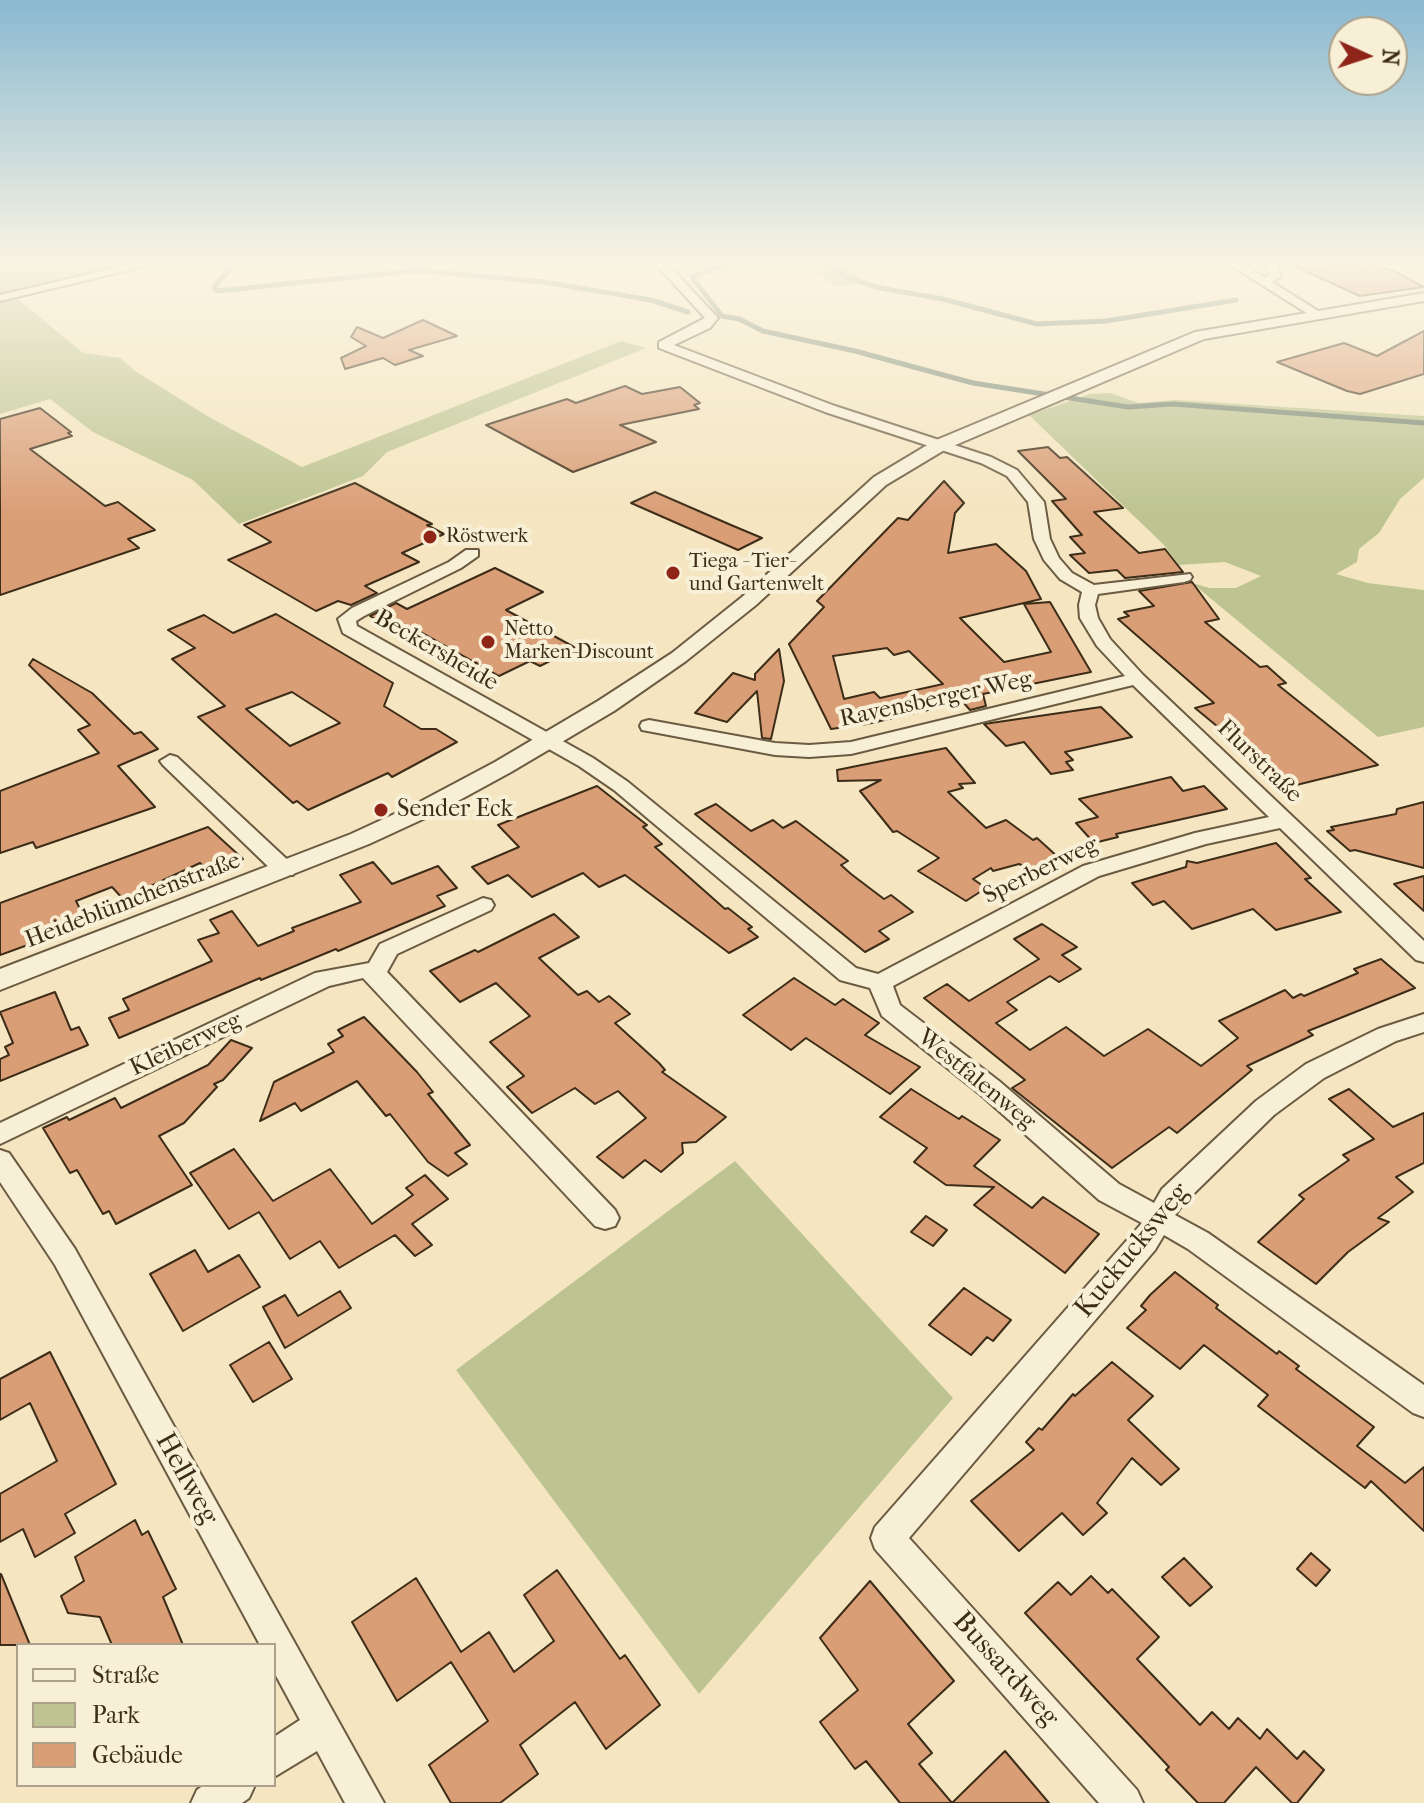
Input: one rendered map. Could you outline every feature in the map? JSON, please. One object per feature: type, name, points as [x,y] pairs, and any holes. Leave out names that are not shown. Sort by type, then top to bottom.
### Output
[{"type":"street","points":[[663,345],[830,409],[986,460],[1012,473],[1036,502],[1042,539],[1052,560],[1066,576],[1091,590],[1184,577]]},
{"type":"street","name":"Heideblümchenstraße","points":[[0,980],[285,870],[425,809],[548,741],[640,685],[723,624],[871,489],[900,467],[940,445],[1175,345]]},
{"type":"street","name":"Beckersheide","points":[[472,553],[455,565],[358,612],[347,619],[349,629],[548,741]]},
{"type":"street","name":"Flurstraße","points":[[1091,590],[1087,605],[1089,618],[1103,642],[1282,821],[1424,954]]},
{"type":"street","name":"Ravensberger Weg","points":[[649,726],[775,749],[809,751],[851,748],[1137,679]]},
{"type":"street","points":[[548,741],[621,786],[848,974],[880,983]]},
{"type":"street","name":"Heideblümchenstraße","points":[[170,761],[285,870]]},
{"type":"street","name":"Sperberweg","points":[[880,983],[1091,871],[1202,838],[1282,821]]},
{"type":"street","points":[[483,905],[388,949],[375,973],[605,1218]]},
{"type":"street","name":"Kleiberweg","points":[[0,1134],[323,979],[353,971],[375,973]]},
{"type":"street","name":"Westfalenweg","points":[[880,983],[890,1010],[990,1088],[1109,1192],[1198,1241],[1424,1403]]},
{"type":"street","name":"Kuckucksweg","points":[[887,1538],[1145,1242],[1172,1197],[1265,1108],[1315,1071],[1387,1035],[1424,1023]]},
{"type":"street","name":"Hellweg","points":[[0,1160],[65,1257],[365,1803]]},
{"type":"street","name":"Bussardweg","points":[[887,1538],[1124,1803]]},
{"type":"street","points":[[276,1758],[322,1726]]},
{"type":"street","points":[[210,1803],[233,1787]]},
{"type":"green space","points":[[0,345],[74,345],[83,353],[120,358],[135,371],[209,417],[302,467],[611,345],[646,348],[387,452],[363,476],[239,524],[193,480],[93,432],[50,399],[0,414]]},
{"type":"green space","points":[[1110,393],[1139,403],[1176,400],[1424,416],[1424,478],[1400,499],[1379,533],[1359,549],[1357,562],[1336,574],[1368,583],[1424,590],[1424,727],[1378,737],[1192,583],[1210,588],[1236,588],[1261,576],[1225,562],[1179,565],[1164,545],[1029,415],[1090,394]]},
{"type":"green space","points":[[735,1161],[953,1398],[699,1694],[456,1370]]},
{"type":"building","points":[[426,345],[409,350],[423,356],[395,365],[383,358],[345,369],[341,358],[366,346]]},
{"type":"building","points":[[1336,345],[1349,345],[1377,356],[1397,345],[1424,345],[1424,374],[1360,394],[1277,362]]},
{"type":"building","points":[[625,386],[642,394],[680,387],[700,403],[694,405],[699,409],[620,425],[656,442],[573,472],[486,425],[567,399],[576,403]]},
{"type":"building","points":[[40,408],[72,436],[30,449],[105,506],[118,502],[155,530],[128,539],[139,548],[0,595],[0,419]]},
{"type":"building","points":[[1048,447],[1060,458],[1067,457],[1123,508],[1094,512],[1139,553],[1165,549],[1183,572],[1125,578],[1117,570],[1089,573],[1070,555],[1085,553],[1070,537],[1082,535],[1052,501],[1066,499],[1018,451]]},
{"type":"building","points":[[944,481],[964,503],[955,513],[948,553],[996,544],[1026,571],[1041,599],[960,618],[1004,662],[1051,652],[1024,604],[1050,602],[1091,672],[983,694],[986,706],[970,710],[963,702],[831,729],[789,644],[824,607],[817,601],[898,518],[908,520]],"holes":[[[887,648],[894,655],[909,651],[943,684],[880,698],[874,692],[844,699],[833,656]]]},
{"type":"building","points":[[355,483],[432,524],[427,525],[444,534],[402,553],[419,562],[365,586],[377,593],[351,605],[338,601],[316,611],[228,560],[271,542],[244,525]]},
{"type":"building","points":[[655,492],[762,538],[738,550],[631,503]]},
{"type":"building","points":[[495,568],[543,592],[506,610],[576,648],[540,666],[530,661],[499,676],[410,626],[397,632],[370,616],[396,603],[407,609]]},
{"type":"building","points":[[1192,582],[1219,619],[1205,622],[1260,667],[1267,666],[1286,683],[1278,685],[1378,765],[1284,788],[1258,765],[1263,764],[1195,708],[1214,703],[1118,619],[1129,616],[1124,612],[1154,606],[1139,591]]},
{"type":"building","points":[[276,614],[393,683],[384,706],[421,729],[436,729],[457,742],[392,777],[388,773],[308,810],[297,801],[293,803],[198,717],[225,706],[172,659],[195,648],[168,630],[204,615],[233,633]],"holes":[[[292,692],[340,723],[290,746],[246,709]]]},
{"type":"building","points":[[779,649],[784,681],[771,739],[762,738],[757,691],[727,722],[695,713],[733,673],[755,680],[755,674]]},
{"type":"building","points":[[33,659],[92,693],[134,734],[141,732],[158,749],[118,766],[155,807],[36,848],[33,842],[0,853],[0,791],[99,753],[78,730],[90,725],[29,665]]},
{"type":"building","points":[[1101,707],[1132,737],[1065,752],[1073,760],[1066,762],[1073,770],[1051,774],[1024,742],[1006,746],[984,724]]},
{"type":"building","points":[[946,748],[975,783],[959,784],[963,788],[948,792],[986,828],[1006,820],[1033,840],[1037,838],[1059,858],[1032,870],[1019,864],[993,871],[991,868],[973,879],[986,888],[966,901],[918,871],[939,858],[897,831],[893,832],[860,791],[881,780],[838,781],[837,770]]},
{"type":"building","points":[[1171,777],[1183,791],[1204,786],[1227,809],[1116,834],[1118,837],[1094,843],[1076,823],[1098,817],[1079,799]]},
{"type":"building","points":[[597,786],[647,825],[643,827],[662,844],[655,847],[725,909],[728,908],[752,927],[748,929],[758,937],[729,953],[625,875],[599,887],[583,873],[532,897],[508,875],[488,884],[472,867],[519,847],[498,825]]},
{"type":"building","points":[[1424,802],[1424,868],[1350,851],[1327,831],[1334,830],[1331,827],[1396,814],[1397,809]]},
{"type":"building","points":[[716,804],[751,831],[773,820],[783,828],[796,821],[848,861],[841,865],[851,874],[884,899],[891,895],[913,912],[879,931],[889,939],[865,952],[695,814]]},
{"type":"building","points":[[208,827],[243,859],[211,874],[200,863],[123,899],[112,887],[76,901],[87,923],[37,945],[36,942],[0,955],[0,903]]},
{"type":"building","points":[[1276,843],[1311,878],[1305,879],[1341,912],[1276,930],[1253,909],[1192,929],[1164,901],[1153,905],[1132,883],[1186,867],[1187,861],[1197,863]]},
{"type":"building","points":[[373,862],[392,884],[438,866],[457,888],[437,896],[445,906],[338,951],[336,949],[260,978],[119,1038],[109,1018],[129,1010],[123,999],[212,961],[198,940],[219,933],[210,920],[232,911],[258,946],[294,931],[292,928],[361,902],[340,875]]},
{"type":"building","points":[[1424,876],[1424,911],[1394,884]]},
{"type":"building","points":[[554,914],[579,937],[539,958],[578,995],[587,991],[599,1002],[609,996],[630,1014],[615,1023],[659,1063],[665,1070],[662,1072],[726,1117],[696,1142],[682,1143],[683,1153],[661,1172],[645,1160],[623,1178],[597,1157],[646,1118],[618,1091],[595,1104],[575,1088],[532,1113],[507,1087],[524,1076],[490,1042],[530,1016],[496,983],[460,1002],[430,971],[475,950],[478,952]]},
{"type":"building","points":[[1042,924],[1077,947],[1062,955],[1081,969],[1059,982],[1050,976],[1007,1002],[1017,1010],[996,1023],[1030,1050],[1066,1027],[1104,1056],[1148,1029],[1201,1066],[1238,1038],[1219,1021],[1285,990],[1293,998],[1301,994],[1304,996],[1358,973],[1354,969],[1381,959],[1415,988],[1308,1031],[1313,1035],[1247,1066],[1252,1070],[1177,1133],[1169,1127],[1112,1168],[1012,1088],[1025,1080],[924,998],[947,984],[969,1001],[1039,959],[1014,939]]},
{"type":"building","points":[[794,978],[835,1005],[843,999],[879,1023],[865,1035],[920,1067],[890,1094],[806,1038],[791,1050],[743,1015]]},
{"type":"building","points":[[55,992],[71,1030],[79,1027],[88,1045],[0,1081],[0,1059],[9,1055],[5,1047],[13,1043],[0,1012]]},
{"type":"building","points":[[364,1017],[417,1072],[433,1092],[428,1094],[470,1145],[455,1153],[467,1164],[448,1176],[428,1162],[390,1114],[386,1116],[357,1081],[301,1111],[295,1103],[260,1121],[274,1082],[334,1052],[328,1044],[343,1036],[338,1030]]},
{"type":"building","points":[[231,1040],[252,1048],[223,1080],[214,1084],[217,1087],[184,1123],[159,1136],[192,1185],[116,1224],[109,1211],[103,1214],[77,1170],[70,1173],[43,1128],[67,1117],[69,1120],[115,1098],[121,1108],[208,1065]]},
{"type":"building","points":[[911,1089],[1000,1140],[974,1166],[1032,1208],[1043,1197],[1099,1234],[1065,1273],[974,1205],[994,1187],[946,1185],[914,1162],[927,1148],[880,1117]]},
{"type":"building","points":[[1349,1089],[1393,1127],[1424,1113],[1424,1163],[1396,1177],[1413,1192],[1378,1218],[1389,1222],[1348,1252],[1316,1284],[1258,1242],[1304,1199],[1299,1195],[1349,1160],[1343,1155],[1374,1139],[1329,1099]]},
{"type":"building","points":[[234,1149],[273,1201],[330,1169],[372,1224],[413,1195],[406,1188],[425,1175],[448,1199],[412,1224],[432,1245],[415,1256],[395,1235],[339,1268],[320,1241],[290,1259],[259,1212],[229,1229],[190,1173]]},
{"type":"building","points":[[926,1216],[947,1230],[933,1246],[911,1232]]},
{"type":"building","points":[[195,1250],[208,1272],[239,1255],[260,1287],[183,1331],[150,1274]]},
{"type":"building","points":[[1175,1272],[1218,1305],[1216,1308],[1277,1354],[1279,1351],[1299,1366],[1296,1369],[1374,1427],[1357,1446],[1405,1483],[1424,1467],[1424,1531],[1371,1481],[1365,1488],[1258,1406],[1268,1395],[1204,1345],[1180,1369],[1127,1328],[1146,1310],[1141,1306],[1150,1295]]},
{"type":"building","points":[[964,1288],[1011,1320],[993,1341],[987,1337],[971,1355],[929,1325]]},
{"type":"building","points":[[340,1291],[351,1308],[285,1348],[263,1307],[285,1295],[298,1316]]},
{"type":"building","points":[[269,1342],[292,1379],[253,1402],[230,1365]]},
{"type":"building","points":[[50,1352],[116,1484],[65,1514],[75,1533],[35,1557],[23,1529],[0,1542],[0,1494],[57,1461],[30,1403],[0,1420],[0,1379]]},
{"type":"building","points":[[1112,1362],[1153,1396],[1128,1420],[1179,1469],[1161,1485],[1132,1458],[1097,1503],[1107,1513],[1083,1535],[1062,1513],[1019,1551],[971,1501],[1034,1450],[1026,1442],[1039,1428],[1042,1430],[1073,1394],[1075,1396]]},
{"type":"building","points":[[135,1520],[142,1535],[148,1531],[176,1589],[163,1597],[182,1643],[111,1643],[100,1617],[68,1613],[61,1596],[84,1581],[75,1557]]},
{"type":"building","points":[[1311,1553],[1330,1570],[1316,1586],[1297,1569]]},
{"type":"building","points":[[1184,1558],[1212,1587],[1190,1606],[1162,1577]]},
{"type":"building","points":[[557,1570],[620,1659],[625,1655],[660,1705],[606,1749],[575,1702],[520,1745],[538,1774],[500,1803],[451,1803],[429,1765],[488,1721],[451,1662],[397,1701],[352,1622],[416,1578],[461,1652],[489,1632],[514,1672],[554,1641],[524,1595]]},
{"type":"building","points":[[0,1574],[1,1574],[29,1643],[0,1645]]},
{"type":"building","points":[[1091,1576],[1108,1593],[1112,1589],[1159,1637],[1137,1659],[1200,1725],[1212,1712],[1229,1729],[1238,1718],[1260,1739],[1267,1729],[1297,1759],[1304,1751],[1324,1770],[1297,1803],[1292,1803],[1256,1767],[1224,1803],[1198,1803],[1166,1770],[1169,1767],[1025,1613],[1058,1582],[1071,1595]]},
{"type":"building","points":[[870,1581],[954,1681],[908,1724],[932,1753],[919,1764],[952,1803],[900,1803],[866,1761],[855,1769],[820,1722],[858,1690],[820,1638]]},
{"type":"building","points":[[1005,1751],[1049,1803],[952,1803]]},
{"type":"waterway","points":[[828,345],[973,383],[1128,407],[1173,404],[1424,423]]},
{"type":"place","name":"Röstwerk","points":[[430,537]]},
{"type":"place","name":"Tiega - Tier- und Gartenwelt","points":[[673,573]]},
{"type":"place","name":"Netto Marken-Discount","points":[[488,642]]},
{"type":"place","name":"Sender Eck","points":[[381,810]]}]
